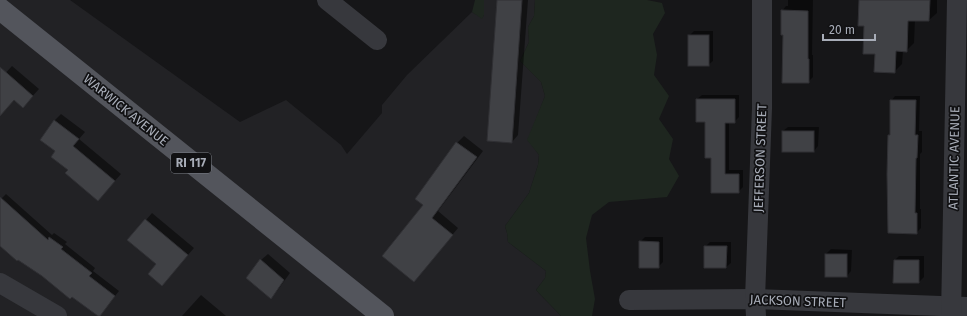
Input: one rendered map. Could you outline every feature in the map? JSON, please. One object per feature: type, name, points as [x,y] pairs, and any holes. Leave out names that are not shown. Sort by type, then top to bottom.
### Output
[{"type":"main road","name":"WARWICK AVENUE","points":[[3,6],[383,316]]},
{"type":"street","points":[[327,0],[377,40]]},
{"type":"street","name":"JEFFERSON STREET","points":[[756,308],[762,108],[762,0]]},
{"type":"street","name":"ATLANTIC AVENUE","points":[[957,0],[957,310]]},
{"type":"street","points":[[0,282],[57,316]]},
{"type":"street","name":"JACKSON STREET","points":[[629,300],[756,308],[957,310]]},
{"type":"shaded area","points":[[6,0],[70,0],[240,122],[286,100],[341,145],[347,154],[382,113],[382,105],[407,75],[472,12],[482,18],[484,15],[484,0],[535,0],[534,16],[528,27],[529,42],[520,61],[541,82],[545,96],[528,140],[539,155],[538,165],[529,193],[505,226],[508,242],[546,271],[545,278],[536,290],[561,316],[0,316],[0,7]]},
{"type":"shaded area","points":[[475,0],[484,0],[484,15],[482,19],[472,12]]},
{"type":"shaded area","points":[[535,0],[647,0],[662,3],[665,13],[653,34],[657,55],[654,75],[669,96],[659,119],[673,139],[669,159],[679,176],[667,197],[609,202],[592,215],[586,238],[595,299],[592,316],[561,316],[536,290],[545,278],[546,271],[508,242],[505,226],[529,193],[538,165],[539,155],[527,140],[545,96],[541,82],[520,61],[529,42],[528,27],[534,16]]},
{"type":"building","points":[[497,0],[522,0],[512,143],[487,141]]},
{"type":"building","points":[[859,0],[930,0],[929,21],[908,21],[907,52],[896,51],[895,73],[874,72],[875,54],[863,54],[864,26],[858,26]]},
{"type":"building","points":[[781,10],[808,11],[809,83],[782,83],[783,35],[781,35]]},
{"type":"building","points":[[688,35],[709,35],[709,66],[688,66]]},
{"type":"building","points":[[0,67],[33,96],[23,108],[14,100],[0,116]]},
{"type":"building","points":[[696,99],[735,99],[735,123],[725,123],[725,174],[739,174],[739,193],[711,193],[711,158],[705,158],[705,122],[696,122]]},
{"type":"building","points":[[890,100],[916,100],[915,135],[918,135],[915,213],[917,213],[917,234],[888,233],[887,174],[888,135],[890,135]]},
{"type":"building","points":[[54,120],[79,139],[73,146],[115,181],[98,201],[65,173],[68,170],[51,157],[55,151],[40,140]]},
{"type":"building","points":[[782,131],[814,131],[814,152],[782,152]]},
{"type":"building","points":[[456,142],[477,157],[432,218],[453,235],[414,282],[382,256],[423,205],[415,199]]},
{"type":"building","points":[[0,197],[48,240],[49,237],[63,247],[61,249],[92,273],[89,276],[115,296],[100,316],[72,297],[70,299],[42,276],[18,260],[17,261],[0,246]]},
{"type":"building","points":[[145,219],[188,255],[162,286],[148,274],[156,264],[127,240]]},
{"type":"building","points":[[639,241],[659,242],[659,268],[639,268]]},
{"type":"building","points":[[704,246],[727,246],[726,268],[704,268]]},
{"type":"building","points":[[825,254],[847,254],[847,277],[825,277]]},
{"type":"building","points":[[260,259],[284,280],[271,299],[246,278]]},
{"type":"building","points":[[894,260],[919,260],[919,283],[893,283]]}]
